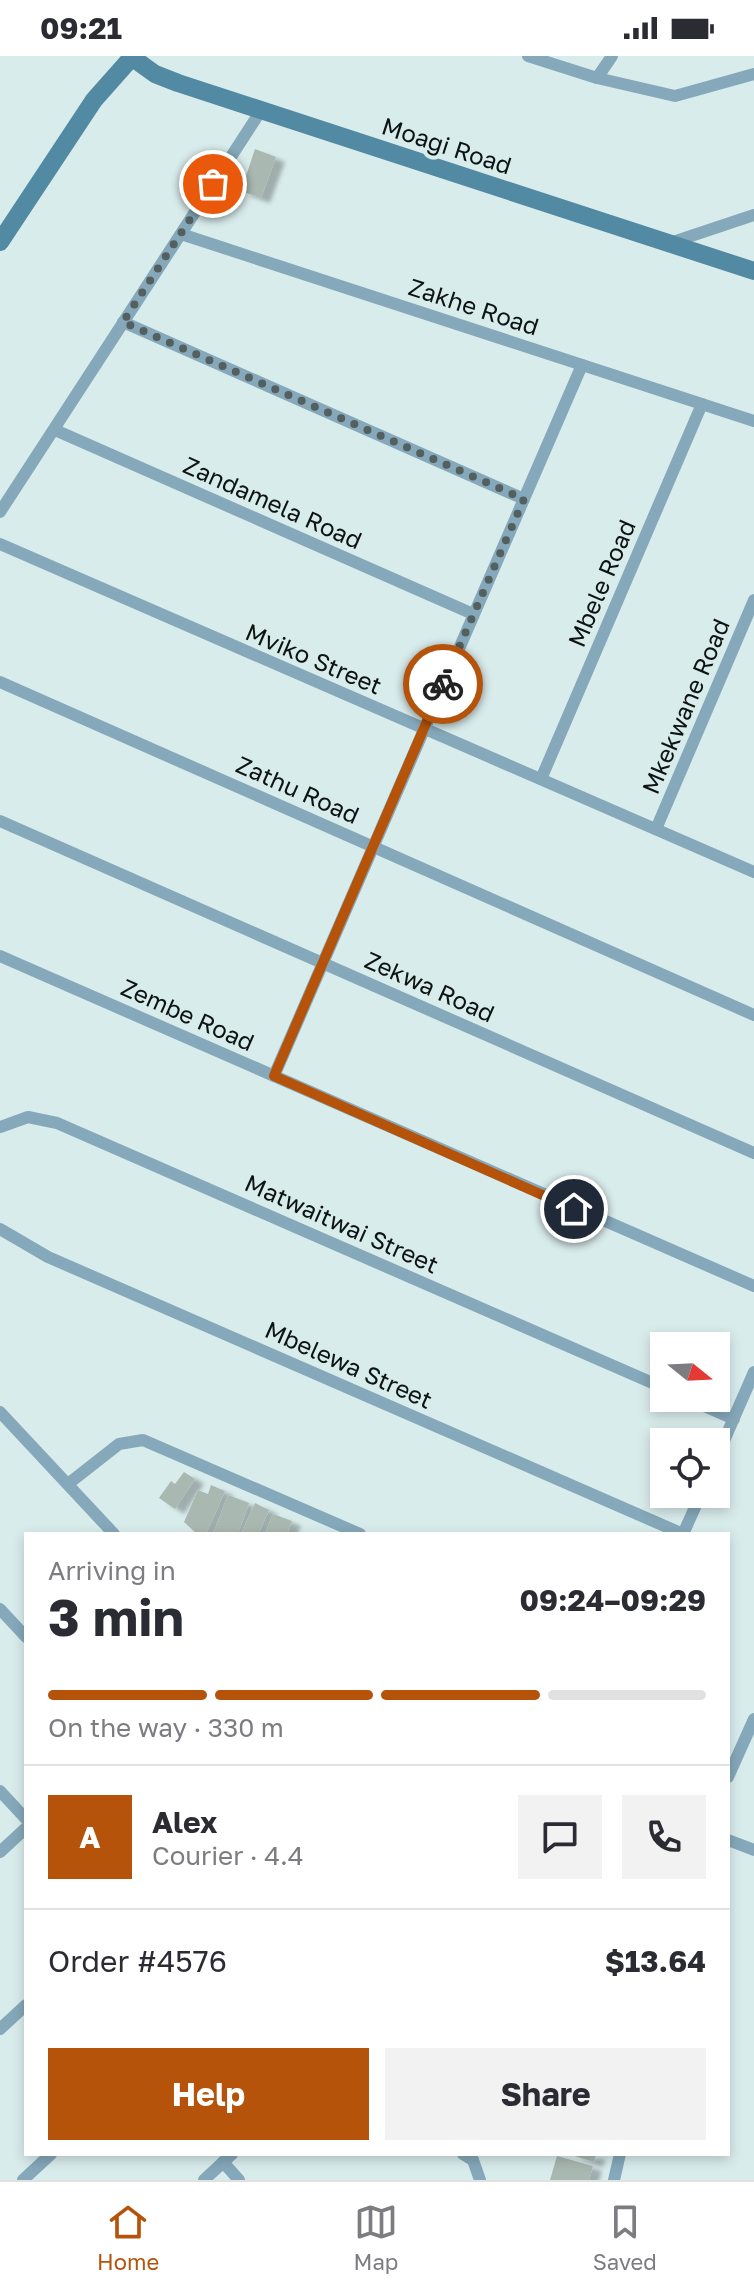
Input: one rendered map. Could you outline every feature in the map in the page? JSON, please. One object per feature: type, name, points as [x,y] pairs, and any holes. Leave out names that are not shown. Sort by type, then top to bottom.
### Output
[{"type":"street","points":[[528,56],[597,78],[675,96],[754,74]]},
{"type":"street","points":[[597,78],[612,56]]},
{"type":"street","points":[[0,242],[94,100],[132,57]]},
{"type":"street","name":"Moagi Road","points":[[132,57],[163,78],[754,271]]},
{"type":"street","points":[[0,512],[262,109]]},
{"type":"street","points":[[666,244],[754,215]]},
{"type":"street","name":"Zakhe Road","points":[[181,234],[754,421]]},
{"type":"street","points":[[123,322],[524,499]]},
{"type":"street","points":[[274,1076],[582,365]]},
{"type":"street","name":"Mbele Road","points":[[541,779],[702,404]]},
{"type":"street","name":"Zandamela Road","points":[[55,430],[473,614]]},
{"type":"street","name":"Mviko Street","points":[[0,544],[754,872]]},
{"type":"street","name":"Mkekwane Road","points":[[656,829],[754,600]]},
{"type":"street","name":"Zathu Road","points":[[0,682],[754,1015]]},
{"type":"street","name":"Zekwa Road","points":[[0,821],[754,1153]]},
{"type":"street","name":"Zembe Road","points":[[0,956],[754,1286]]},
{"type":"street","name":"Matwaitwai Street","points":[[0,1127],[28,1117],[57,1123],[650,1382]]},
{"type":"street","name":"Mbelewa Street","points":[[0,1229],[48,1257],[678,1532]]},
{"type":"street","points":[[730,1428],[754,1372]]},
{"type":"street","points":[[0,1412],[112,1532]]},
{"type":"street","points":[[718,1412],[734,1419]]},
{"type":"street","points":[[68,1484],[119,1444],[143,1440],[355,1532]]},
{"type":"street","points":[[684,1532],[695,1508]]},
{"type":"street","points":[[0,1609],[24,1635]]},
{"type":"street","points":[[730,1773],[754,1719]]},
{"type":"street","points":[[0,1791],[24,1817]]},
{"type":"street","points":[[0,1852],[24,1830]]},
{"type":"street","points":[[730,1841],[754,1850]]},
{"type":"street","points":[[0,2029],[24,2007]]},
{"type":"street","points":[[23,2180],[49,2156]]},
{"type":"street","points":[[466,2156],[473,2160],[480,2180]]},
{"type":"street","points":[[614,2180],[620,2156]]},
{"type":"street","points":[[204,2180],[227,2158],[239,2180]]},
{"type":"building","points":[[255,149],[276,157],[261,198],[241,191]]},
{"type":"building","points":[[184,1472],[195,1479],[175,1509],[159,1498],[171,1481],[175,1484]]},
{"type":"building","points":[[211,1485],[225,1491],[207,1532],[195,1532],[184,1522],[198,1490],[208,1494]]},
{"type":"building","points":[[228,1495],[249,1503],[239,1532],[214,1532]]},
{"type":"building","points":[[255,1503],[269,1510],[259,1532],[242,1532]]},
{"type":"building","points":[[273,1514],[292,1521],[288,1532],[266,1532]]},
{"type":"building","points":[[557,2156],[593,2166],[589,2180],[550,2180]]},
{"type":"building","points":[[574,2156],[596,2156],[594,2162]]},
{"type":"way so far","points":[[213,184],[123,322],[524,499],[443,684]]},
{"type":"route","points":[[443,684],[274,1076],[574,1209]]}]
